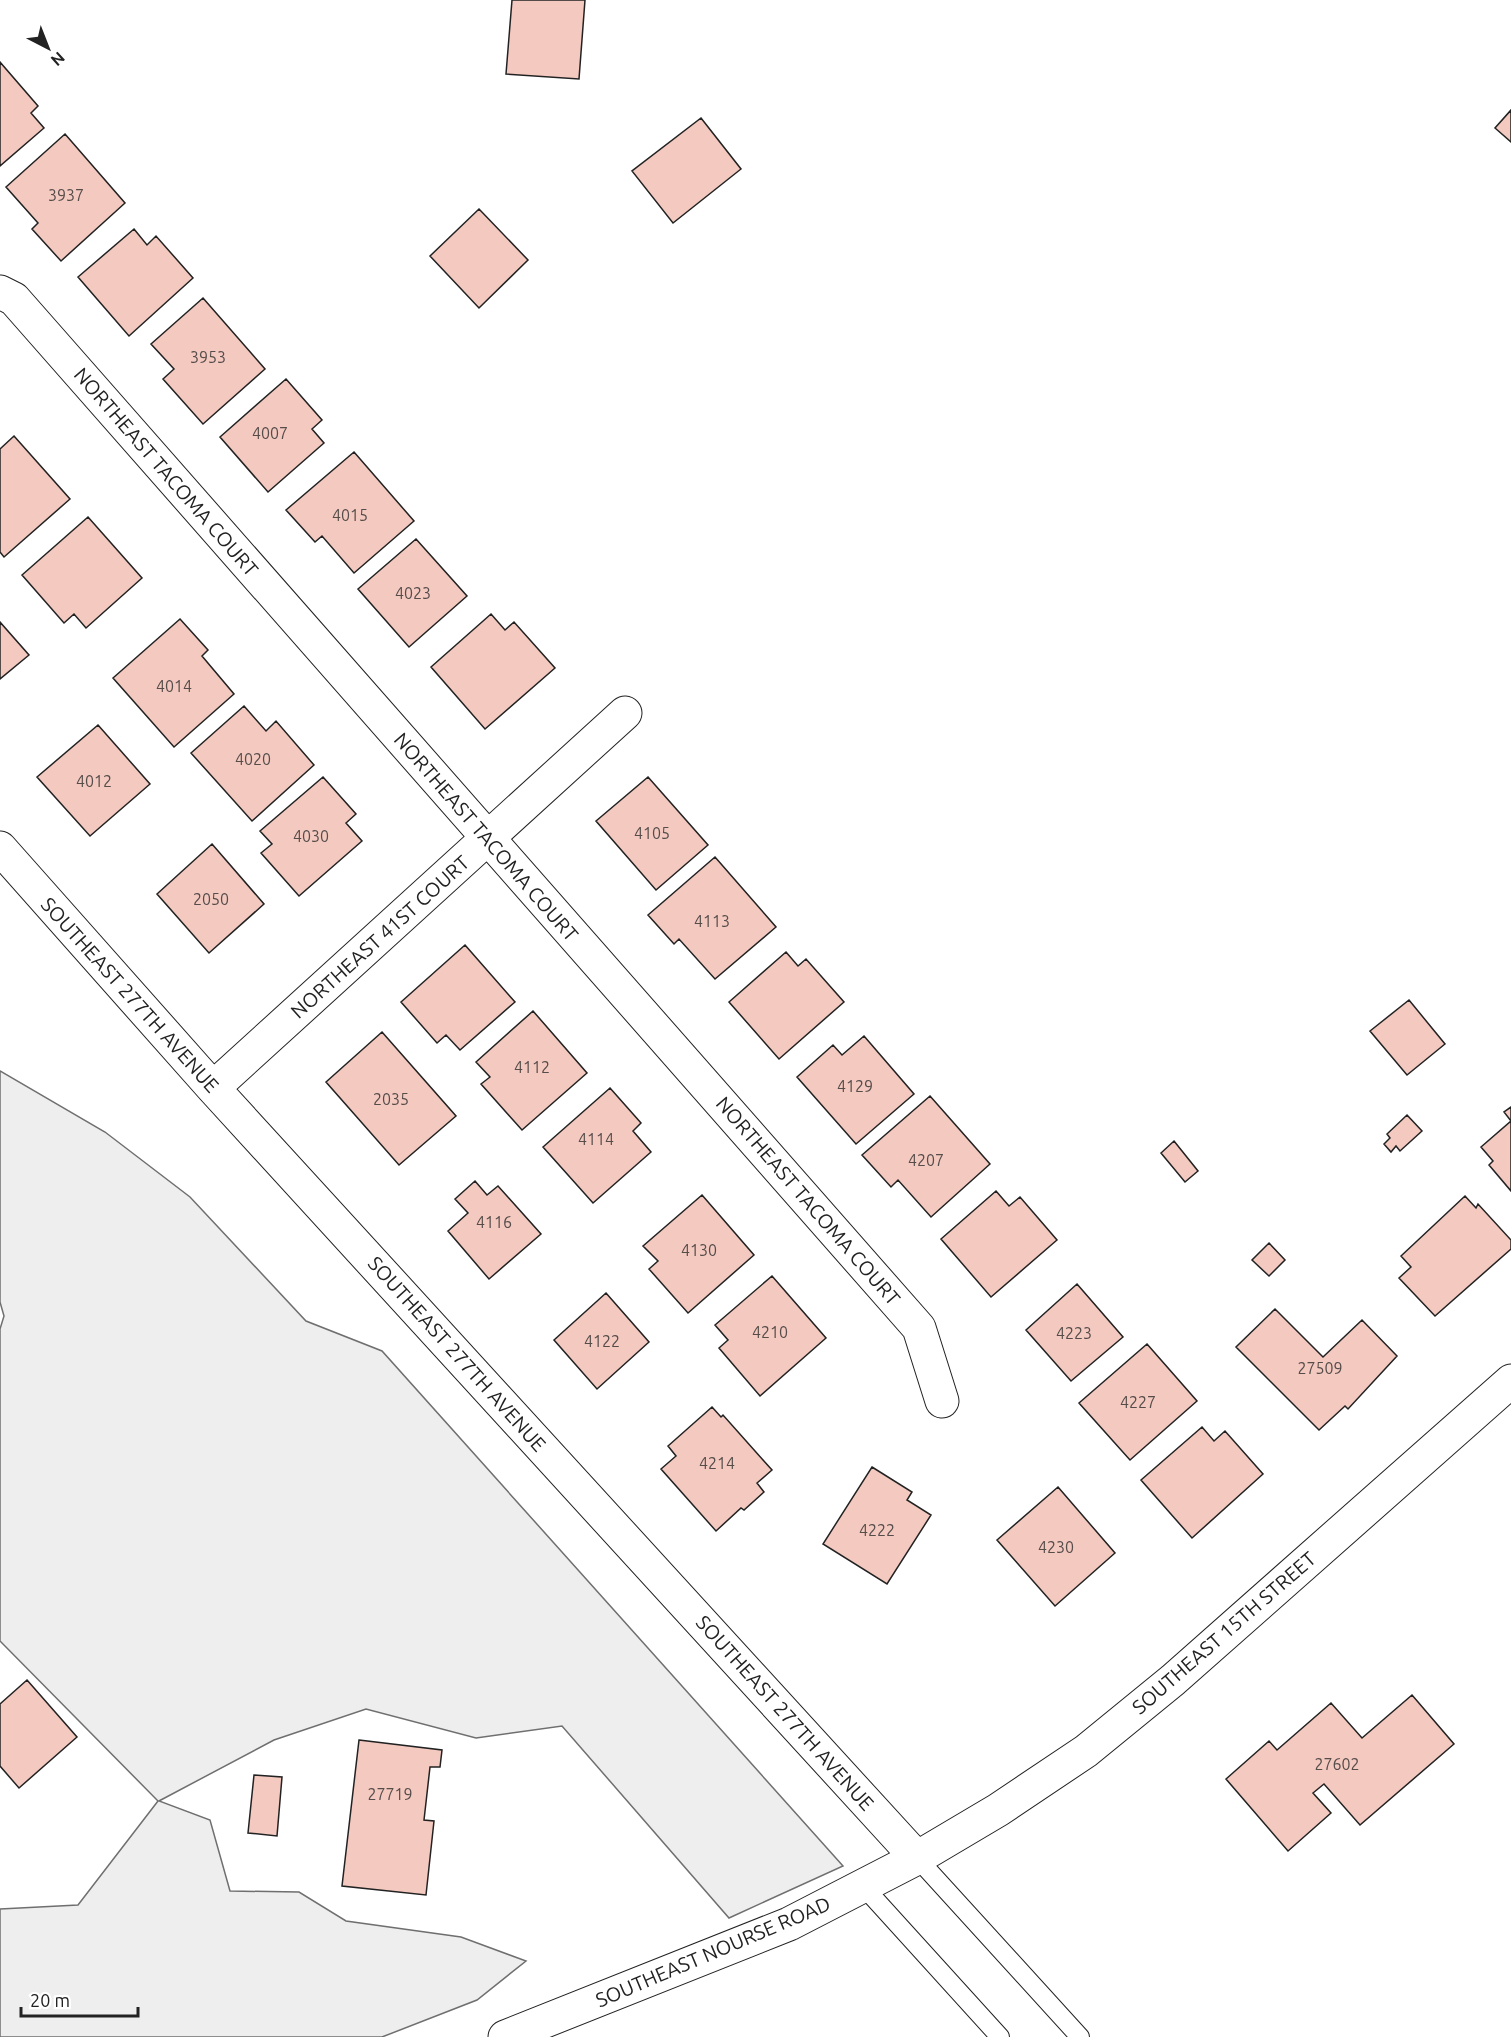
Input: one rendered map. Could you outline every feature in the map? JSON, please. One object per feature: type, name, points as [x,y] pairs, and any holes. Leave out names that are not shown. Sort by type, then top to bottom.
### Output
[{"type":"street","name":"NORTHEAST TACOMA COURT","points":[[0,292],[14,299],[919,1328],[942,1401]]},
{"type":"street","name":"NORTHEAST 41ST COURT","points":[[213,1088],[626,713]]},
{"type":"street","name":"SOUTHEAST 277TH AVENUE","points":[[0,848],[213,1088],[917,1858]]},
{"type":"street","name":"SOUTHEAST 15TH STREET","points":[[917,1858],[998,1810],[1086,1751],[1173,1680],[1511,1382]]},
{"type":"street","name":"SOUTHEAST NOURSE ROAD","points":[[505,2037],[789,1924],[917,1858]]},
{"type":"lane","points":[[917,1858],[1080,2037]]},
{"type":"lane","points":[[863,1886],[1000,2037]]},
{"type":"shaded area","points":[[0,1071],[105,1132],[190,1197],[306,1321],[382,1351],[843,1866],[729,1918],[562,1726],[476,1738],[366,1709],[274,1740],[159,1801],[210,1820],[230,1891],[299,1892],[346,1921],[461,1937],[526,1961],[477,2000],[382,2037],[0,2037],[0,1909],[78,1905],[158,1801],[0,1641],[0,1329],[4,1316],[0,1302]]},
{"type":"building","points":[[512,0],[585,0],[579,79],[506,74]]},
{"type":"building","points":[[0,62],[38,106],[31,113],[44,128],[0,166]]},
{"type":"building","points":[[1511,110],[1511,142],[1495,128]]},
{"type":"building","points":[[701,118],[741,169],[673,223],[632,171]]},
{"type":"building","points":[[65,134],[125,203],[61,261],[32,229],[38,223],[6,187]]},
{"type":"building","points":[[479,209],[528,260],[479,308],[430,256]]},
{"type":"building","points":[[134,229],[147,245],[156,236],[193,278],[129,336],[78,277]]},
{"type":"building","points":[[203,298],[265,369],[203,424],[163,379],[174,369],[151,344]]},
{"type":"building","points":[[286,379],[322,420],[312,429],[324,443],[268,492],[220,437]]},
{"type":"building","points":[[14,436],[70,499],[4,557],[0,552],[0,449]]},
{"type":"building","points":[[354,452],[414,521],[354,573],[322,536],[315,542],[286,510]]},
{"type":"building","points":[[88,517],[142,578],[86,628],[74,614],[64,623],[22,575]]},
{"type":"building","points":[[416,539],[467,596],[409,647],[358,589]]},
{"type":"building","points":[[491,614],[505,630],[514,622],[555,668],[485,729],[431,667]]},
{"type":"building","points":[[180,619],[208,650],[202,656],[234,694],[174,747],[113,678]]},
{"type":"building","points":[[0,622],[29,655],[0,679]]},
{"type":"building","points":[[244,706],[266,731],[276,721],[314,765],[252,821],[191,753]]},
{"type":"building","points":[[98,725],[150,784],[90,836],[37,777]]},
{"type":"building","points":[[323,777],[356,814],[346,823],[362,841],[299,896],[261,853],[272,844],[260,831]]},
{"type":"building","points":[[648,777],[708,845],[656,890],[596,821]]},
{"type":"building","points":[[212,844],[264,904],[209,953],[157,894]]},
{"type":"building","points":[[715,857],[776,927],[715,979],[679,939],[674,944],[648,915]]},
{"type":"building","points":[[465,945],[515,1002],[460,1050],[446,1035],[437,1043],[401,1002]]},
{"type":"building","points":[[786,952],[798,966],[806,959],[844,1002],[779,1059],[729,1002]]},
{"type":"building","points":[[1409,1000],[1445,1044],[1407,1075],[1370,1031]]},
{"type":"building","points":[[533,1011],[587,1073],[522,1130],[481,1084],[490,1077],[476,1062]]},
{"type":"building","points":[[382,1032],[456,1116],[399,1165],[326,1082]]},
{"type":"building","points":[[864,1036],[914,1094],[856,1144],[797,1077],[833,1045],[842,1055]]},
{"type":"building","points":[[610,1088],[641,1123],[633,1131],[651,1152],[593,1203],[543,1147]]},
{"type":"building","points":[[930,1096],[990,1164],[931,1217],[898,1180],[891,1187],[862,1155]]},
{"type":"building","points":[[1511,1107],[1511,1121],[1504,1112]]},
{"type":"building","points":[[1407,1115],[1422,1131],[1400,1151],[1396,1146],[1391,1152],[1384,1144],[1390,1138],[1387,1134]]},
{"type":"building","points":[[1511,1121],[1511,1191],[1489,1165],[1493,1161],[1481,1147]]},
{"type":"building","points":[[1174,1141],[1198,1171],[1185,1182],[1161,1153]]},
{"type":"building","points":[[475,1181],[487,1195],[498,1186],[541,1234],[489,1279],[448,1231],[468,1213],[455,1199]]},
{"type":"building","points":[[996,1191],[1009,1206],[1020,1197],[1057,1240],[991,1297],[941,1239]]},
{"type":"building","points":[[702,1195],[754,1255],[688,1313],[649,1269],[658,1261],[643,1246]]},
{"type":"building","points":[[1465,1196],[1476,1208],[1478,1204],[1511,1240],[1511,1249],[1435,1316],[1399,1278],[1411,1267],[1401,1256]]},
{"type":"building","points":[[1269,1243],[1285,1260],[1269,1276],[1252,1260]]},
{"type":"building","points":[[772,1276],[826,1338],[760,1396],[719,1348],[728,1340],[715,1325]]},
{"type":"building","points":[[1077,1284],[1123,1337],[1071,1381],[1026,1330]]},
{"type":"building","points":[[606,1293],[649,1342],[597,1389],[554,1340]]},
{"type":"building","points":[[1275,1309],[1323,1357],[1362,1320],[1397,1356],[1348,1409],[1345,1406],[1319,1430],[1236,1347]]},
{"type":"building","points":[[1147,1344],[1197,1401],[1130,1460],[1079,1403]]},
{"type":"building","points":[[712,1407],[721,1417],[723,1415],[772,1470],[757,1483],[764,1492],[744,1510],[741,1508],[716,1531],[661,1469],[676,1456],[668,1446]]},
{"type":"building","points":[[1202,1427],[1214,1441],[1225,1431],[1263,1474],[1192,1538],[1141,1480]]},
{"type":"building","points":[[872,1467],[912,1492],[907,1500],[931,1515],[887,1584],[823,1544]]},
{"type":"building","points":[[1058,1487],[1115,1553],[1055,1606],[997,1540]]},
{"type":"building","points":[[27,1680],[77,1737],[19,1788],[0,1766],[0,1704]]},
{"type":"building","points":[[1412,1695],[1454,1744],[1360,1825],[1324,1784],[1313,1793],[1331,1813],[1288,1851],[1226,1779],[1269,1741],[1277,1750],[1331,1703],[1362,1738]]},
{"type":"building","points":[[359,1740],[442,1750],[440,1767],[430,1767],[424,1820],[434,1821],[426,1895],[342,1886]]},
{"type":"building","points":[[254,1775],[282,1777],[277,1836],[248,1833]]}]
